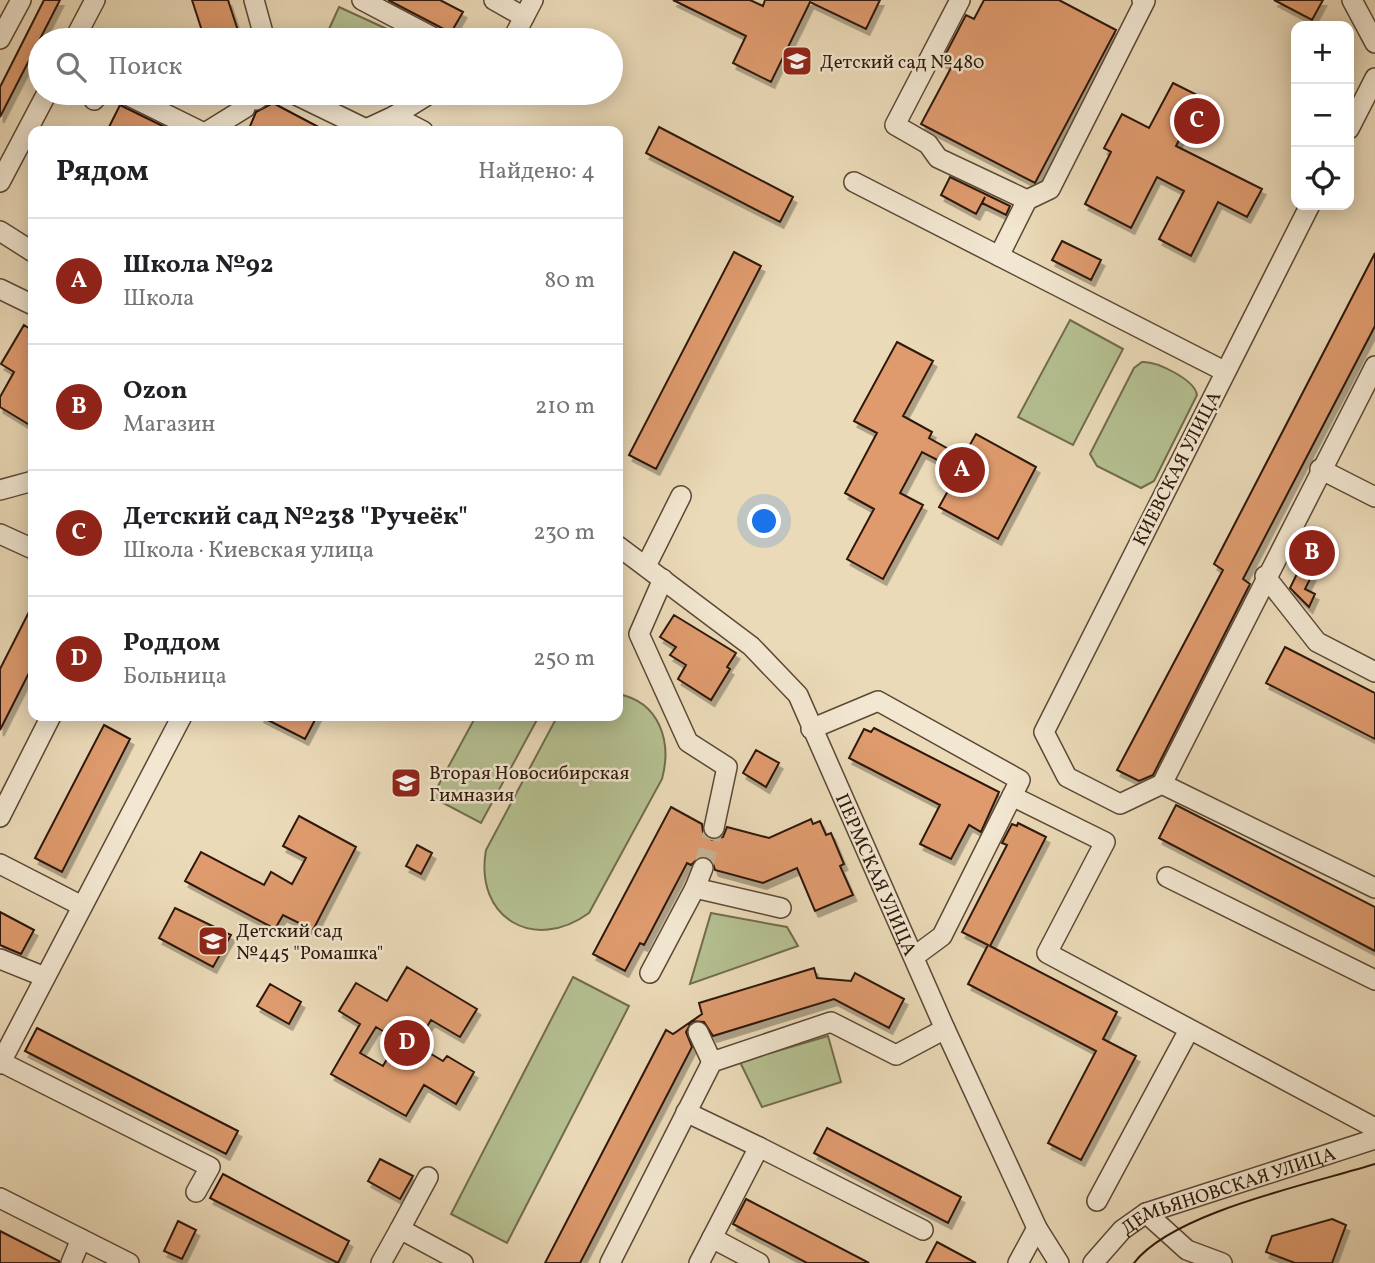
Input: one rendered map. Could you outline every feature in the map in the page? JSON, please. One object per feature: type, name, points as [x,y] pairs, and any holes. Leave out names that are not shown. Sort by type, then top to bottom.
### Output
[{"type":"street","points":[[0,39],[21,0]]},
{"type":"street","points":[[80,28],[95,0]]},
{"type":"street","points":[[254,0],[262,28]]},
{"type":"street","points":[[362,0],[415,28]]},
{"type":"street","points":[[494,0],[528,9],[518,28]]},
{"type":"street","points":[[960,0],[895,125],[928,144],[938,158],[1027,200]]},
{"type":"street","points":[[999,256],[1027,200],[1050,189],[1145,1],[1142,0]]},
{"type":"street","points":[[1352,0],[1375,43]]},
{"type":"street","points":[[1354,119],[1375,78]]},
{"type":"street","points":[[30,126],[41,105]]},
{"type":"street","points":[[147,105],[190,126]]},
{"type":"street","points":[[216,126],[248,105]]},
{"type":"street","points":[[317,105],[360,126]]},
{"type":"street","points":[[372,126],[412,105]]},
{"type":"street","points":[[394,116],[413,126]]},
{"type":"street","points":[[0,182],[28,129]]},
{"type":"street","points":[[854,182],[1224,371]]},
{"type":"street","name":"КИЕВСКАЯ УЛИЦА","points":[[1162,784],[1120,804],[1066,776],[1044,732],[1307,210]]},
{"type":"street","points":[[0,231],[28,248]]},
{"type":"street","points":[[0,289],[28,303]]},
{"type":"street","points":[[1375,366],[1265,576],[1162,784],[1375,888]]},
{"type":"street","points":[[1321,469],[1375,497]]},
{"type":"street","points":[[0,490],[28,482]]},
{"type":"street","points":[[646,566],[681,496]]},
{"type":"street","points":[[0,534],[28,548]]},
{"type":"street","name":"ПЕРМСКАЯ УЛИЦА","points":[[623,549],[751,646],[798,695],[1037,1228],[1059,1263]]},
{"type":"street","points":[[1265,576],[1317,642],[1375,672]]},
{"type":"street","points":[[663,579],[639,634],[688,742],[727,767],[714,828]]},
{"type":"street","points":[[811,729],[878,701],[1020,780],[942,936],[915,956]]},
{"type":"street","points":[[0,817],[48,721]]},
{"type":"street","points":[[179,721],[1,1063],[210,1167],[196,1192]]},
{"type":"street","points":[[1012,796],[1105,842],[1047,953],[1375,1128]]},
{"type":"street","points":[[0,864],[82,906]]},
{"type":"street","points":[[650,973],[695,888],[703,867]]},
{"type":"street","points":[[1167,877],[1375,981]]},
{"type":"street","points":[[695,888],[781,908]]},
{"type":"street","points":[[0,959],[45,977]]},
{"type":"street","points":[[610,1263],[712,1062],[831,1021],[896,1055],[946,1029]]},
{"type":"street","points":[[1097,1201],[1189,1030]]},
{"type":"street","points":[[698,1032],[712,1062]]},
{"type":"street","points":[[686,1112],[923,1230]]},
{"type":"street","name":"ДЕМЬЯНОВСКАЯ УЛИЦА","points":[[1093,1263],[1122,1230],[1146,1213],[1375,1139]]},
{"type":"street","points":[[699,1263],[758,1147]]},
{"type":"street","points":[[381,1263],[428,1177]]},
{"type":"street","points":[[0,1198],[128,1263]]},
{"type":"street","points":[[1146,1213],[1187,1250],[1222,1263]]},
{"type":"street","points":[[1018,1263],[1037,1228]]},
{"type":"street","points":[[400,1229],[463,1263]]},
{"type":"street","points":[[712,1238],[759,1263]]},
{"type":"street","points":[[71,1263],[81,1239]]},
{"type":"green space","points":[[339,7],[385,28],[329,28]]},
{"type":"green space","points":[[1070,320],[1123,349],[1073,445],[1018,417]]},
{"type":"green space","points":[[1142,362],[1157,365],[1183,378],[1195,389],[1197,395],[1154,481],[1141,488],[1097,466],[1090,454],[1134,368]]},
{"type":"green space","points":[[623,695],[644,705],[653,715],[664,738],[665,765],[662,779],[589,913],[568,925],[548,930],[529,929],[512,922],[499,910],[489,894],[485,874],[486,850],[555,721],[623,721]]},
{"type":"green space","points":[[473,721],[536,721],[481,823],[432,797]]},
{"type":"green space","points":[[711,913],[787,927],[798,946],[690,984]]},
{"type":"green space","points":[[573,977],[629,1006],[507,1243],[451,1214]]},
{"type":"green space","points":[[828,1036],[841,1082],[762,1107],[740,1062]]},
{"type":"building","points":[[44,0],[60,0],[46,28],[30,28]]},
{"type":"building","points":[[192,0],[228,0],[237,28],[201,28]]},
{"type":"building","points":[[388,0],[440,0],[463,12],[454,28],[442,28]]},
{"type":"building","points":[[673,0],[750,0],[763,6],[765,0],[880,0],[866,29],[810,2],[771,82],[733,63],[746,36]]},
{"type":"building","points":[[984,0],[1059,0],[1116,30],[1035,183],[921,124],[952,66],[942,61],[966,15],[974,19]]},
{"type":"building","points":[[1274,0],[1323,0],[1312,20]]},
{"type":"building","points":[[28,32],[28,62],[0,117],[0,87]]},
{"type":"building","points":[[1173,83],[1201,97],[1176,146],[1262,189],[1247,217],[1218,202],[1191,256],[1159,239],[1184,191],[1157,177],[1131,228],[1085,204],[1111,152],[1104,148],[1122,114],[1149,128]]},
{"type":"building","points":[[120,105],[163,126],[110,126]]},
{"type":"building","points":[[269,105],[277,105],[317,126],[250,126],[256,112]]},
{"type":"building","points":[[659,127],[793,197],[780,222],[646,153]]},
{"type":"building","points":[[950,177],[1010,206],[1006,215],[982,203],[985,197],[976,214],[941,195]]},
{"type":"building","points":[[1062,241],[1101,260],[1091,280],[1052,260]]},
{"type":"building","points":[[734,252],[761,266],[656,469],[629,455]]},
{"type":"building","points":[[1375,253],[1375,326],[1243,579],[1250,584],[1153,775],[1139,781],[1117,770],[1223,570],[1214,564]]},
{"type":"building","points":[[24,325],[28,328],[28,424],[0,407],[0,397],[14,372],[1,364]]},
{"type":"building","points":[[897,342],[933,361],[903,416],[932,432],[929,438],[963,457],[976,434],[1036,467],[998,539],[939,507],[959,471],[922,452],[900,493],[923,505],[883,579],[847,559],[874,509],[845,493],[877,433],[854,421]]},
{"type":"building","points":[[1313,541],[1326,547],[1305,589],[1315,594],[1309,607],[1290,588]]},
{"type":"building","points":[[28,614],[28,675],[0,730],[0,669]]},
{"type":"building","points":[[674,615],[736,653],[727,667],[730,669],[711,700],[678,679],[686,665],[670,655],[676,647],[660,637]]},
{"type":"building","points":[[1285,647],[1375,693],[1375,739],[1266,683]]},
{"type":"building","points":[[270,721],[314,721],[305,739]]},
{"type":"building","points":[[104,725],[130,739],[62,872],[35,858]]},
{"type":"building","points":[[874,728],[999,792],[981,832],[969,825],[951,859],[920,844],[940,805],[849,758],[864,729],[871,732]]},
{"type":"building","points":[[756,750],[779,763],[766,787],[743,773]]},
{"type":"building","points":[[1176,805],[1375,907],[1375,951],[1159,838]]},
{"type":"building","points":[[671,807],[702,824],[703,832],[712,840],[723,837],[727,827],[769,838],[811,819],[813,824],[820,821],[826,835],[831,833],[844,864],[840,866],[853,895],[815,911],[797,868],[763,883],[715,870],[712,860],[701,856],[691,865],[687,863],[644,945],[640,943],[625,971],[593,954]]},
{"type":"building","points":[[299,816],[356,847],[313,930],[283,915],[275,929],[185,881],[201,852],[264,885],[271,872],[292,884],[306,858],[283,846]]},
{"type":"building","points":[[1018,823],[1046,837],[990,946],[1117,1012],[1103,1039],[1136,1056],[1081,1160],[1048,1143],[1096,1051],[968,984],[988,945],[962,932],[1007,845],[1002,843],[1012,824],[1017,826]]},
{"type":"building","points":[[417,845],[432,853],[421,874],[406,866]]},
{"type":"building","points":[[175,908],[231,935],[213,967],[159,938]]},
{"type":"building","points":[[0,912],[34,930],[21,954],[0,945]]},
{"type":"building","points":[[407,967],[477,1009],[460,1037],[431,1020],[416,1045],[443,1061],[447,1056],[474,1072],[456,1104],[424,1085],[406,1116],[331,1074],[360,1024],[339,1011],[356,983],[387,1001]],"holes":[[[376,1027],[398,1040],[383,1066],[360,1053]]]},
{"type":"building","points":[[814,968],[817,978],[851,981],[855,973],[904,999],[889,1028],[834,999],[713,1036],[704,1022],[692,1021],[686,1032],[692,1047],[580,1263],[545,1263],[666,1030],[673,1034],[702,1014],[699,1003]]},
{"type":"building","points":[[270,984],[301,1002],[289,1024],[257,1006]]},
{"type":"building","points":[[37,1028],[238,1131],[226,1154],[25,1051]]},
{"type":"building","points":[[827,1128],[961,1197],[948,1223],[814,1153]]},
{"type":"building","points":[[380,1159],[413,1176],[400,1199],[368,1181]]},
{"type":"building","points":[[223,1174],[349,1241],[338,1263],[210,1198]]},
{"type":"building","points":[[746,1199],[869,1263],[807,1263],[733,1224]]},
{"type":"building","points":[[1332,1219],[1346,1225],[1332,1263],[1295,1263],[1266,1252],[1272,1236]]},
{"type":"building","points":[[178,1221],[196,1230],[182,1259],[164,1251]]},
{"type":"building","points":[[0,1231],[59,1261],[59,1263],[0,1263]]},
{"type":"building","points":[[937,1242],[976,1263],[926,1263]]},
{"type":"tunnel","points":[[703,868],[714,828]]},
{"type":"tram line","points":[[1134,1263],[1153,1245],[1179,1229],[1211,1215],[1245,1202],[1375,1164]]},
{"type":"place","name":"Детский сад №480","points":[[797,61]]},
{"type":"place","name":"Детский сад №238 \"Ручеёк\"","points":[[1197,121]]},
{"type":"place","name":"Школа №92","points":[[962,470]]},
{"type":"place","name":"Ozon","points":[[1312,553]]},
{"type":"place","name":"Вторая Новосибирская Гимназия","points":[[406,783]]},
{"type":"place","name":"Детский сад №445 \"Ромашка\"","points":[[213,941]]},
{"type":"place","name":"Роддом","points":[[407,1043]]}]
